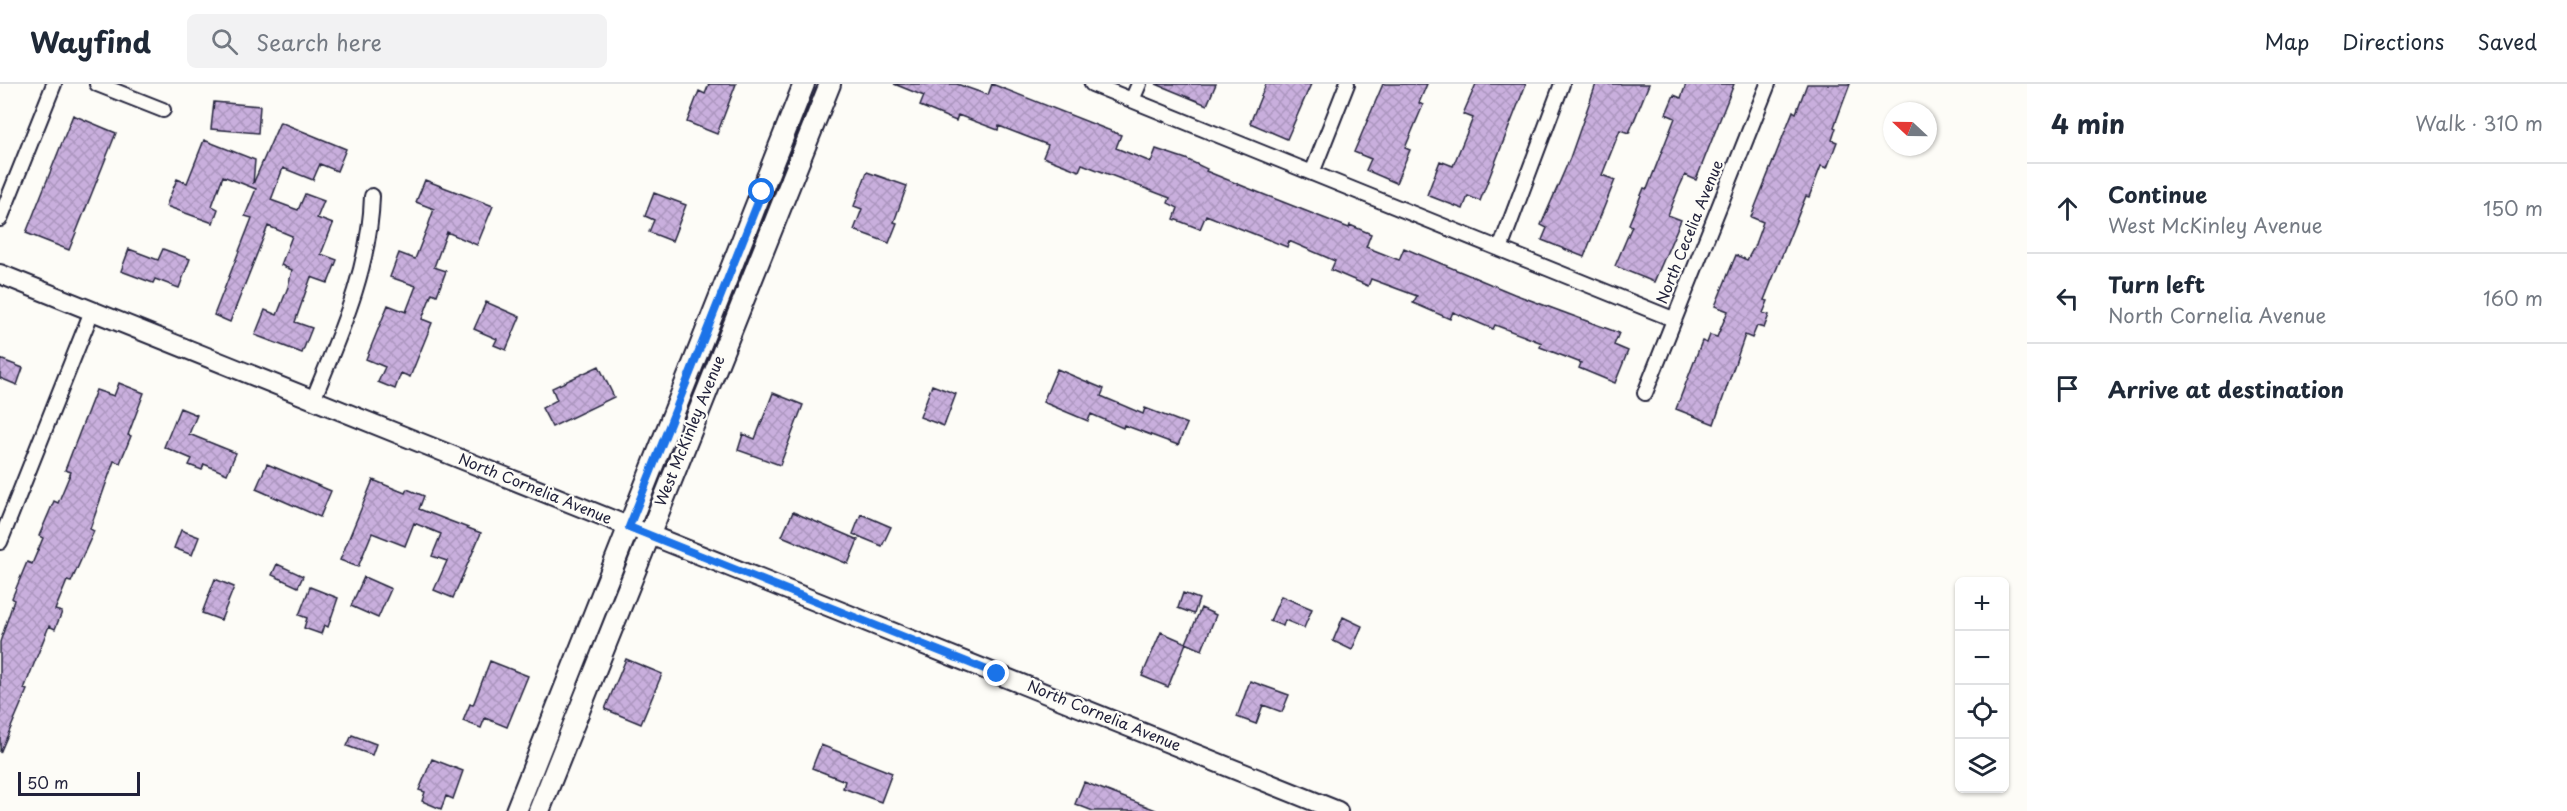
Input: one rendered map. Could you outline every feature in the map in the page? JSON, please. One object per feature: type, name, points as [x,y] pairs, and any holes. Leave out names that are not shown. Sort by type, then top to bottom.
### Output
[{"type":"main road","name":"West McKinley Avenue","points":[[516,811],[804,84]]},
{"type":"main road","name":"West McKinley Avenue","points":[[539,811],[830,84]]},
{"type":"street","points":[[0,219],[54,84]]},
{"type":"street","points":[[97,84],[163,110]]},
{"type":"street","points":[[1092,84],[1673,318]]},
{"type":"street","points":[[1132,100],[1139,84]]},
{"type":"street","points":[[1312,173],[1347,84]]},
{"type":"street","points":[[1500,249],[1562,84]]},
{"type":"street","name":"North Cecelia Avenue","points":[[1645,393],[1768,84]]},
{"type":"street","points":[[313,400],[354,297],[366,250],[372,196]]},
{"type":"street","name":"North Cornelia Avenue","points":[[0,274],[1338,811]]},
{"type":"street","points":[[0,542],[92,311]]},
{"type":"building","points":[[709,84],[736,84],[717,134],[687,122],[699,91],[705,94]]},
{"type":"building","points":[[894,84],[957,84],[988,95],[992,84],[1121,135],[1116,148],[1151,162],[1156,149],[1186,159],[1207,169],[1206,171],[1260,193],[1349,228],[1350,225],[1371,234],[1366,247],[1399,260],[1404,248],[1514,294],[1619,333],[1614,345],[1628,351],[1615,383],[1579,368],[1581,363],[1540,347],[1542,343],[1495,325],[1493,329],[1453,312],[1450,319],[1413,303],[1417,296],[1371,279],[1368,286],[1331,270],[1335,261],[1289,241],[1287,247],[1206,215],[1200,229],[1174,219],[1178,208],[1168,203],[1170,198],[1082,164],[1079,171],[1043,157],[1048,145],[999,126],[998,130],[958,115],[956,121],[920,106],[924,96]]},
{"type":"building","points":[[1156,84],[1216,84],[1207,105]]},
{"type":"building","points":[[1266,84],[1311,84],[1287,139],[1250,123]]},
{"type":"building","points":[[1383,84],[1427,84],[1419,103],[1423,105],[1405,148],[1410,150],[1396,183],[1366,170],[1371,159],[1354,152]]},
{"type":"building","points":[[1476,84],[1526,84],[1480,201],[1468,196],[1463,209],[1427,195],[1440,161],[1453,166],[1473,118],[1463,114]]},
{"type":"building","points":[[1596,84],[1649,84],[1629,133],[1620,130],[1602,175],[1615,180],[1584,257],[1542,240],[1547,228],[1541,225],[1570,158]]},
{"type":"building","points":[[1686,84],[1734,84],[1696,180],[1685,175],[1668,215],[1681,220],[1654,282],[1615,266],[1632,226],[1629,224],[1644,188],[1647,189],[1675,118],[1666,114],[1674,95],[1681,98]]},
{"type":"building","points":[[1807,84],[1850,84],[1834,127],[1836,128],[1832,140],[1837,142],[1827,168],[1821,166],[1809,197],[1806,196],[1764,300],[1768,301],[1763,313],[1769,315],[1764,328],[1757,326],[1752,338],[1745,335],[1714,424],[1676,409],[1702,341],[1707,343],[1710,335],[1717,337],[1728,311],[1715,306],[1736,255],[1747,260],[1754,247],[1763,222],[1751,217],[1793,111],[1796,113]]},
{"type":"building","points":[[214,102],[260,106],[258,133],[211,129]]},
{"type":"building","points":[[73,115],[116,133],[69,250],[26,233]]},
{"type":"building","points":[[280,122],[346,149],[337,171],[320,164],[313,180],[283,168],[271,200],[298,210],[305,194],[324,201],[317,218],[333,224],[321,254],[337,260],[328,283],[311,277],[295,322],[312,328],[302,353],[255,335],[265,310],[277,315],[288,287],[292,270],[281,265],[292,236],[268,226],[230,322],[214,315],[252,218],[245,216],[256,189],[223,176],[212,206],[218,209],[213,223],[166,206],[177,179],[187,183],[204,140],[255,160],[253,184]]},
{"type":"building","points":[[867,172],[907,186],[889,243],[854,230],[862,209],[854,206]]},
{"type":"building","points":[[425,180],[493,206],[477,245],[447,232],[434,267],[446,271],[437,295],[432,293],[422,319],[432,323],[410,377],[401,373],[395,389],[378,382],[385,367],[366,359],[388,305],[406,312],[416,286],[390,277],[399,253],[415,259],[428,226],[434,209],[416,202]]},
{"type":"building","points":[[654,193],[686,205],[672,241],[649,232],[654,220],[645,216]]},
{"type":"building","points":[[129,249],[158,260],[163,249],[190,259],[179,288],[155,279],[153,283],[121,271]]},
{"type":"building","points":[[486,302],[520,317],[506,350],[494,345],[497,339],[474,329]]},
{"type":"building","points":[[0,359],[23,368],[17,385],[0,378]]},
{"type":"building","points":[[599,366],[614,397],[552,427],[542,408],[557,400],[552,388]]},
{"type":"building","points":[[1057,369],[1104,389],[1101,396],[1143,414],[1145,408],[1187,424],[1178,445],[1124,425],[1123,428],[1091,414],[1088,421],[1043,402]]},
{"type":"building","points":[[119,383],[144,393],[128,435],[131,436],[120,463],[114,461],[90,529],[94,531],[71,582],[67,581],[55,610],[62,612],[55,629],[49,626],[24,689],[27,690],[0,753],[0,642],[14,600],[12,598],[27,562],[32,564],[43,538],[39,536],[54,501],[58,503],[71,472],[65,470],[96,390],[114,396]]},
{"type":"building","points":[[932,385],[956,394],[944,426],[920,417]]},
{"type":"building","points":[[773,393],[803,405],[780,465],[738,450],[743,434],[755,439]]},
{"type":"building","points":[[180,408],[197,415],[189,434],[236,453],[227,474],[204,464],[202,470],[189,465],[192,459],[164,447]]},
{"type":"building","points":[[267,464],[331,491],[320,517],[256,489]]},
{"type":"building","points":[[373,480],[405,493],[407,489],[424,496],[419,509],[481,533],[453,598],[434,590],[447,561],[432,556],[441,534],[414,523],[405,546],[372,533],[358,567],[340,560]]},
{"type":"building","points":[[793,512],[858,540],[848,564],[782,536]]},
{"type":"building","points":[[861,514],[891,527],[882,546],[853,534]]},
{"type":"building","points":[[181,530],[199,537],[192,555],[174,548]]},
{"type":"building","points":[[277,564],[303,576],[298,587],[272,575]]},
{"type":"building","points":[[364,577],[391,589],[378,618],[351,606]]},
{"type":"building","points":[[215,579],[234,587],[221,620],[202,613]]},
{"type":"building","points":[[310,587],[338,598],[328,627],[324,625],[321,634],[304,628],[307,618],[299,615]]},
{"type":"building","points":[[1183,593],[1199,599],[1194,614],[1178,608]]},
{"type":"building","points":[[1281,596],[1312,609],[1304,628],[1285,620],[1283,626],[1270,621]]},
{"type":"building","points":[[1201,608],[1216,615],[1202,650],[1186,643]]},
{"type":"building","points":[[1343,617],[1362,626],[1352,650],[1333,641]]},
{"type":"building","points":[[1161,632],[1186,643],[1168,687],[1142,676]]},
{"type":"building","points":[[626,659],[662,674],[641,724],[605,709]]},
{"type":"building","points":[[490,661],[528,676],[507,727],[485,718],[481,728],[463,721],[470,704],[473,705]]},
{"type":"building","points":[[1250,681],[1289,695],[1282,712],[1263,705],[1256,724],[1237,717]]},
{"type":"building","points":[[352,735],[376,744],[372,755],[347,746]]},
{"type":"building","points":[[821,745],[892,773],[881,802],[843,788],[845,781],[812,768]]},
{"type":"building","points":[[432,759],[463,771],[453,799],[446,796],[441,809],[422,801],[425,792],[419,790]]},
{"type":"building","points":[[1084,782],[1156,811],[1093,811],[1075,804]]},
{"type":"route","points":[[762,192],[629,527],[997,674]]}]
